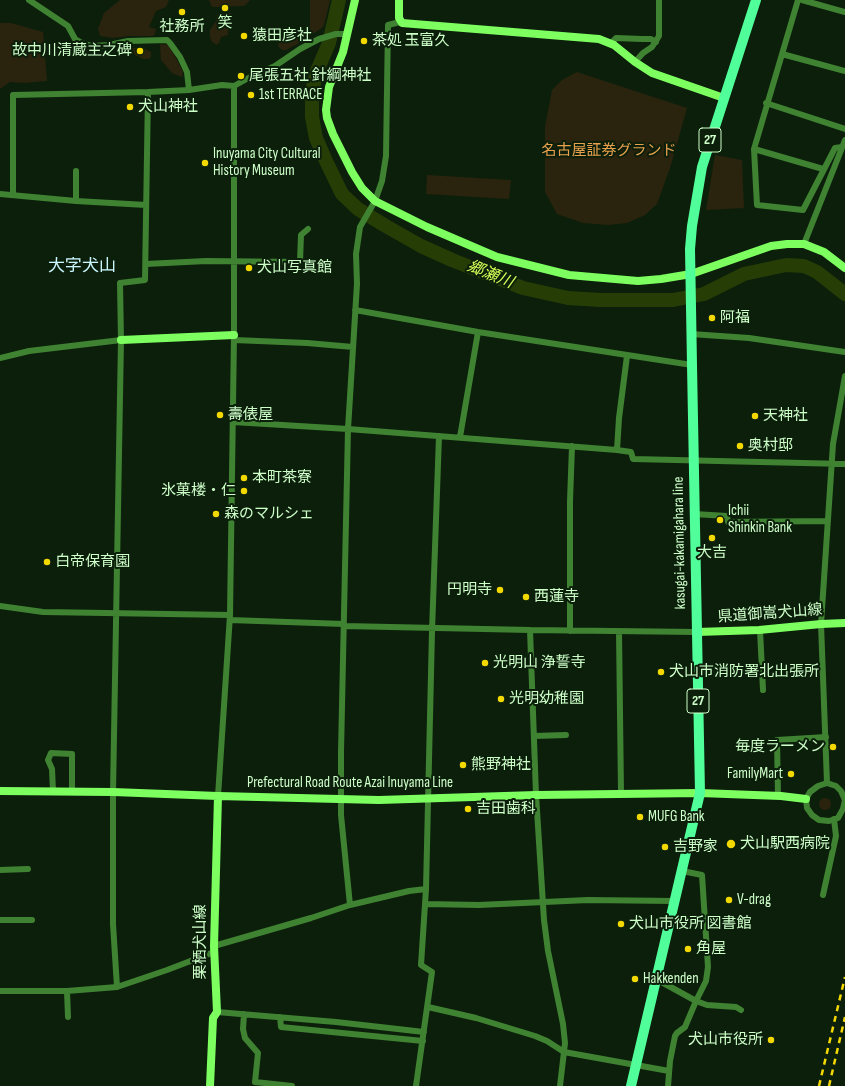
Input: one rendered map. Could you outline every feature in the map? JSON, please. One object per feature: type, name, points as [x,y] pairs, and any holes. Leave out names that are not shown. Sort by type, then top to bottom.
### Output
[{"type":"main road","points":[[355,0],[344,52],[329,87],[326,103],[327,118],[352,172],[374,204],[497,257],[569,275],[638,281],[691,279],[771,246],[787,244],[804,244],[824,252],[845,268]]},
{"type":"main road","points":[[399,0],[400,22],[405,24],[590,37],[599,39],[611,43],[644,69],[662,77],[724,98]]},
{"type":"main road","name":"kasugai-kakamigahara line","points":[[631,1086],[700,793],[691,334],[690,249],[692,226],[698,186],[706,152],[756,0]]},
{"type":"main road","points":[[121,340],[234,338]]},
{"type":"main road","name":"県道御嵩犬山線","points":[[697,632],[760,630],[845,623]]},
{"type":"main road","name":"Prefectural Road Route Azai Inuyama Line","points":[[0,791],[113,792],[341,799],[700,793],[778,796],[806,800]]},
{"type":"main road","name":"栗栖犬山線","points":[[210,1086],[213,1018],[217,1012],[214,949],[218,796]]},
{"type":"street","points":[[29,0],[68,26],[75,39],[92,46],[109,45],[128,41],[167,40],[180,57],[187,72],[189,90]]},
{"type":"street","points":[[635,62],[643,53],[652,47],[659,36],[659,0]]},
{"type":"street","points":[[798,0],[766,103],[754,149],[757,205],[803,210],[835,148],[842,147]]},
{"type":"street","points":[[802,0],[845,12]]},
{"type":"street","points":[[350,905],[341,814],[341,799],[348,429],[357,284],[356,254],[360,227],[374,204],[382,181],[386,156],[388,25],[400,22]]},
{"type":"street","points":[[13,195],[13,95],[148,92],[234,86],[275,66],[300,49],[319,39],[336,34],[348,34]]},
{"type":"street","points":[[611,43],[616,38],[642,40],[651,39],[656,42]]},
{"type":"street","points":[[782,54],[845,71]]},
{"type":"street","points":[[218,796],[230,617],[234,338],[234,86]]},
{"type":"street","points":[[117,987],[113,924],[113,792],[121,340],[120,283],[145,280],[148,92]]},
{"type":"street","points":[[766,103],[845,129]]},
{"type":"street","points":[[804,244],[845,140]]},
{"type":"street","points":[[754,149],[823,169]]},
{"type":"street","points":[[76,171],[76,201]]},
{"type":"street","points":[[0,194],[76,201],[146,205]]},
{"type":"street","points":[[146,264],[234,261],[300,262],[301,235],[308,230]]},
{"type":"street","points":[[355,310],[478,332],[692,365]]},
{"type":"street","points":[[460,437],[478,332]]},
{"type":"street","points":[[691,334],[749,338],[845,352]]},
{"type":"street","points":[[234,338],[353,347]]},
{"type":"street","points":[[0,358],[36,350],[121,340]]},
{"type":"street","points":[[617,450],[619,418],[627,356]]},
{"type":"street","points":[[827,784],[821,624],[832,444],[845,376]]},
{"type":"street","points":[[233,422],[460,437],[617,450],[631,452],[633,459],[845,464]]},
{"type":"street","points":[[416,1086],[432,972],[421,965],[426,889],[432,628],[439,436]]},
{"type":"street","points":[[570,630],[570,501],[572,446]]},
{"type":"street","points":[[694,514],[727,516],[728,522],[828,521]]},
{"type":"street","points":[[0,606],[43,612],[117,614],[160,613],[344,625],[530,630],[697,632]]},
{"type":"street","points":[[530,630],[536,795],[544,920],[548,951],[565,1043],[560,1086]]},
{"type":"street","points":[[760,630],[763,690]]},
{"type":"street","points":[[619,631],[621,794]]},
{"type":"street","points":[[534,736],[566,735]]},
{"type":"street","points":[[778,796],[777,740],[826,737]]},
{"type":"street","points":[[53,791],[52,769],[48,760],[51,753],[72,754],[72,792]]},
{"type":"street","points":[[827,784],[836,786],[841,791],[844,800],[843,809],[838,818],[829,821],[819,820],[815,818],[807,808],[806,800],[810,792],[818,786],[827,784]]},
{"type":"street","points":[[823,895],[836,836],[834,819]]},
{"type":"street","points":[[0,870],[28,869]]},
{"type":"street","points":[[668,1086],[675,1036],[677,1032],[685,1027],[706,981],[708,966],[702,875],[682,871]]},
{"type":"street","points":[[0,991],[67,991],[117,987],[167,970],[214,949],[350,905],[409,891],[426,889]]},
{"type":"street","points":[[425,904],[479,905],[588,900],[674,901]]},
{"type":"street","points":[[0,920],[32,920]]},
{"type":"street","points":[[656,979],[696,1001],[707,1005],[736,1007],[741,1010]]},
{"type":"street","points":[[67,991],[68,1017]]},
{"type":"street","points":[[428,1007],[476,1018],[535,1036],[547,1041],[564,1052],[669,1071]]},
{"type":"street","points":[[217,1012],[280,1016],[424,1032]]},
{"type":"street","points":[[244,1014],[243,1029],[245,1038],[258,1052],[255,1082],[292,1086]]},
{"type":"street","points":[[280,1016],[281,1027],[423,1041]]},
{"type":"green space","points":[[120,0],[169,0],[166,7],[156,11],[149,27],[156,29],[153,36],[113,38],[100,36],[98,29],[104,13]]},
{"type":"green space","points":[[209,0],[250,0],[244,6],[212,7]]},
{"type":"green space","points":[[310,0],[330,0],[324,25],[322,28],[297,44],[286,50],[282,50],[278,46],[279,42],[303,32],[310,25]]},
{"type":"green space","points":[[220,13],[231,13],[233,25],[228,31],[228,35],[221,37],[217,45],[212,42],[210,30],[216,21],[217,15]]},
{"type":"green space","points":[[0,23],[11,23],[43,32],[47,81],[25,83],[10,82],[0,89]]},
{"type":"green space","points":[[161,44],[168,45],[183,72],[182,77],[172,73],[161,60]]},
{"type":"green space","points":[[133,48],[145,49],[151,52],[151,57],[149,59],[143,59],[135,55],[133,53]]},
{"type":"green space","name":"名古屋証券グランド","points":[[577,72],[687,108],[671,165],[657,204],[645,215],[627,223],[608,225],[583,223],[557,214],[545,192],[545,127],[552,90],[562,80]]},
{"type":"green space","points":[[715,155],[742,160],[744,208],[706,210]]},
{"type":"green space","points":[[427,175],[511,180],[509,199],[426,194]]},
{"type":"green space","points":[[825,798],[829,800],[831,804],[829,808],[825,810],[821,808],[819,804],[821,800]]},
{"type":"waterway","name":"郷瀬川","points":[[339,0],[329,43],[317,71],[312,91],[312,117],[316,138],[342,194],[358,209],[384,225],[421,246],[452,260],[523,288],[568,298],[601,300],[673,300],[704,294],[744,274],[786,265],[804,266],[817,272],[845,294]]},
{"type":"railway","points":[[819,1086],[845,977]]},
{"type":"railway","points":[[829,1086],[845,1017]]},
{"type":"place","name":"笑","points":[[225,8]]},
{"type":"place","name":"社務所","points":[[182,12]]},
{"type":"place","name":"猿田彦社","points":[[244,36]]},
{"type":"place","name":"茶処 玉富久","points":[[364,41]]},
{"type":"place","name":"故中川清蔵主之碑","points":[[140,51]]},
{"type":"place","name":"尾張五社 針綱神社","points":[[241,76]]},
{"type":"place","name":"1st TERRACE","points":[[251,95]]},
{"type":"place","name":"犬山神社","points":[[130,107]]},
{"type":"place","name":"Inuyama City Cultural History Museum","points":[[205,163]]},
{"type":"place","name":"犬山写真館","points":[[249,268]]},
{"type":"place","name":"阿福","points":[[712,318]]},
{"type":"place","name":"壽俵屋","points":[[220,415]]},
{"type":"place","name":"天神社","points":[[755,416]]},
{"type":"place","name":"奥村邸","points":[[740,446]]},
{"type":"place","name":"本町茶寮","points":[[244,478]]},
{"type":"place","name":"氷菓楼・仁","points":[[244,491]]},
{"type":"place","name":"森のマルシェ","points":[[216,514]]},
{"type":"place","name":"Ichii Shinkin Bank","points":[[720,520]]},
{"type":"place","name":"大吉","points":[[712,538]]},
{"type":"place","name":"白帝保育園","points":[[47,562]]},
{"type":"place","name":"円明寺","points":[[500,590]]},
{"type":"place","name":"西蓮寺","points":[[526,597]]},
{"type":"place","name":"光明山 浄誓寺","points":[[485,663]]},
{"type":"place","name":"犬山市消防署北出張所","points":[[661,672]]},
{"type":"place","name":"光明幼稚園","points":[[501,699]]},
{"type":"place","name":"毎度ラーメン","points":[[833,747]]},
{"type":"place","name":"熊野神社","points":[[463,765]]},
{"type":"place","name":"FamilyMart","points":[[791,774]]},
{"type":"place","name":"吉田歯科","points":[[468,809]]},
{"type":"place","name":"MUFG Bank","points":[[640,817]]},
{"type":"place","name":"犬山駅西病院","points":[[731,844]]},
{"type":"place","name":"吉野家","points":[[665,847]]},
{"type":"place","name":"V-drag","points":[[729,900]]},
{"type":"place","name":"犬山市役所 図書館","points":[[621,924]]},
{"type":"place","name":"角屋","points":[[688,949]]},
{"type":"place","name":"Hakkenden","points":[[635,979]]},
{"type":"place","name":"犬山市役所","points":[[771,1040]]},
{"type":"district","name":"大字犬山","points":[[82,267]]}]
